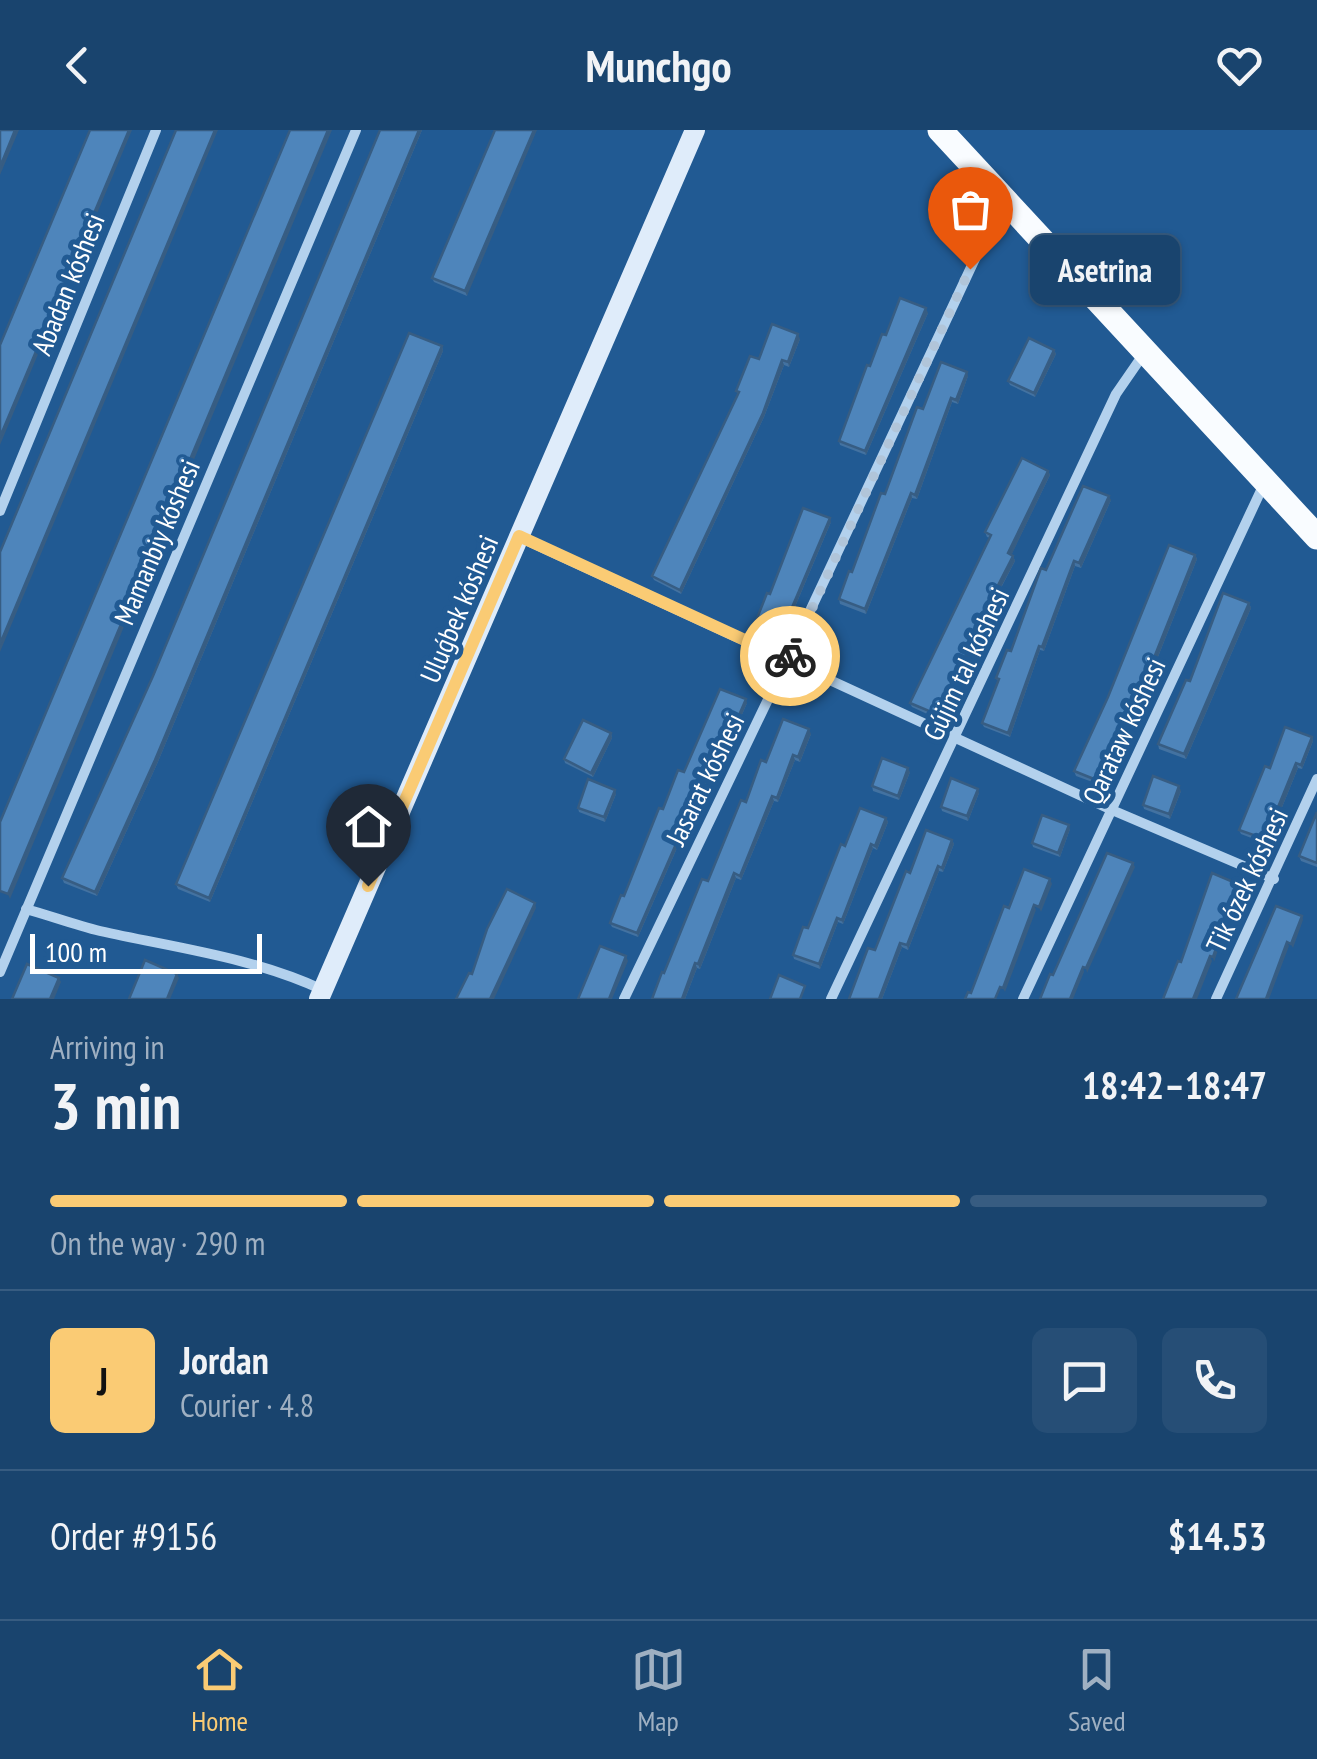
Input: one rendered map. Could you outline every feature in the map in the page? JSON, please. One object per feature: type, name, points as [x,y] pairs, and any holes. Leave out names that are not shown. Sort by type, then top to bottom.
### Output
[{"type":"main road","points":[[940,130],[1317,537]]},
{"type":"street","name":"Abadan kóshesi","points":[[0,511],[156,130]]},
{"type":"street","name":"Mamanbiy kóshesi","points":[[0,972],[5,946],[26,909],[356,130]]},
{"type":"street","name":"Uluǵbek kóshesi","points":[[321,994],[695,130]]},
{"type":"street","name":"Jasarat kóshesi","points":[[624,999],[788,660],[1003,198]]},
{"type":"street","name":"Gújim tal kóshesi","points":[[832,999],[1116,394],[1145,351]]},
{"type":"street","name":"Qarataw kóshesi","points":[[1023,999],[1265,482]]},
{"type":"street","points":[[519,536],[1112,810],[1274,878]]},
{"type":"street","name":"Tik ózek kóshesi","points":[[1216,999],[1317,779]]},
{"type":"street","points":[[26,909],[99,931],[282,971],[321,994]]},
{"type":"building","points":[[0,130],[15,130],[0,167]]},
{"type":"building","points":[[90,130],[129,130],[0,437],[0,345]]},
{"type":"building","points":[[176,130],[215,130],[0,644],[0,552]]},
{"type":"building","points":[[290,130],[328,130],[8,894],[0,891],[0,822]]},
{"type":"building","points":[[380,130],[419,130],[155,760],[95,892],[62,878],[153,676]]},
{"type":"building","points":[[495,130],[534,130],[465,291],[432,278]]},
{"type":"building","points":[[900,298],[926,308],[865,451],[839,441],[867,365],[870,366],[882,334],[886,335]]},
{"type":"building","points":[[772,324],[798,334],[788,362],[782,360],[763,413],[680,590],[652,576],[739,392],[736,391],[750,356],[759,359]]},
{"type":"building","points":[[409,333],[442,346],[209,898],[176,884]]},
{"type":"building","points":[[1029,338],[1054,350],[1034,393],[1008,381]]},
{"type":"building","points":[[941,362],[967,372],[956,400],[951,398],[915,495],[911,493],[865,609],[839,599],[881,493],[885,494],[917,407],[923,409]]},
{"type":"building","points":[[1022,458],[1048,471],[1008,553],[1013,556],[936,714],[910,703],[991,535],[985,532]]},
{"type":"building","points":[[1083,486],[1109,496],[1079,563],[1074,561],[1008,733],[982,723],[1041,568],[1046,570]]},
{"type":"building","points":[[803,508],[830,518],[782,631],[756,621]]},
{"type":"building","points":[[1169,545],[1195,555],[1104,783],[1074,771]]},
{"type":"building","points":[[1223,593],[1249,603],[1184,754],[1158,744],[1186,680],[1190,681]]},
{"type":"building","points":[[720,689],[746,699],[714,773],[708,771],[637,933],[610,923],[659,808],[663,809],[678,770],[684,772]]},
{"type":"building","points":[[783,719],[809,729],[798,757],[793,755],[777,798],[772,796],[740,876],[734,873],[682,999],[652,999],[702,879],[708,881],[741,800],[746,802],[761,760],[766,762]]},
{"type":"building","points":[[583,720],[611,733],[591,773],[564,759]]},
{"type":"building","points":[[1285,727],[1312,737],[1301,765],[1296,763],[1265,839],[1239,830],[1265,766],[1270,768]]},
{"type":"building","points":[[882,758],[908,768],[898,796],[872,786]]},
{"type":"building","points":[[1153,776],[1179,786],[1169,814],[1143,805]]},
{"type":"building","points":[[951,778],[978,789],[967,816],[941,807]]},
{"type":"building","points":[[588,779],[615,790],[604,817],[578,808]]},
{"type":"building","points":[[860,808],[886,818],[875,846],[871,844],[842,920],[837,918],[819,964],[793,955],[803,927],[808,928],[841,844],[845,846]]},
{"type":"building","points":[[1317,812],[1317,863],[1299,856]]},
{"type":"building","points":[[1042,815],[1069,825],[1058,853],[1032,843]]},
{"type":"building","points":[[926,830],[952,840],[907,945],[900,943],[879,999],[849,999],[868,948],[875,950]]},
{"type":"building","points":[[1107,853],[1133,863],[1086,968],[1083,967],[1070,999],[1040,999],[1050,974],[1053,975]]},
{"type":"building","points":[[1024,869],[1050,879],[1039,907],[1034,905],[1003,988],[1000,987],[995,999],[965,999],[971,993],[1004,906],[1009,908]]},
{"type":"building","points":[[1212,873],[1238,884],[1213,957],[1210,956],[1193,999],[1163,999],[1178,961],[1181,962]]},
{"type":"building","points":[[507,889],[535,903],[490,999],[456,999],[469,973],[472,974],[487,929]]},
{"type":"building","points":[[1276,906],[1302,916],[1291,944],[1287,942],[1266,999],[1236,999]]},
{"type":"building","points":[[600,946],[626,956],[609,999],[578,999]]},
{"type":"building","points":[[145,960],[177,974],[167,999],[129,999]]},
{"type":"building","points":[[27,964],[59,978],[50,999],[12,999]]},
{"type":"building","points":[[779,975],[805,986],[800,999],[770,999]]},
{"type":"way so far","points":[[790,656],[970,269]]},
{"type":"place","name":"Asetrina","points":[[970,269]]},
{"type":"route","points":[[368,886],[519,536],[788,660],[790,656]]}]
